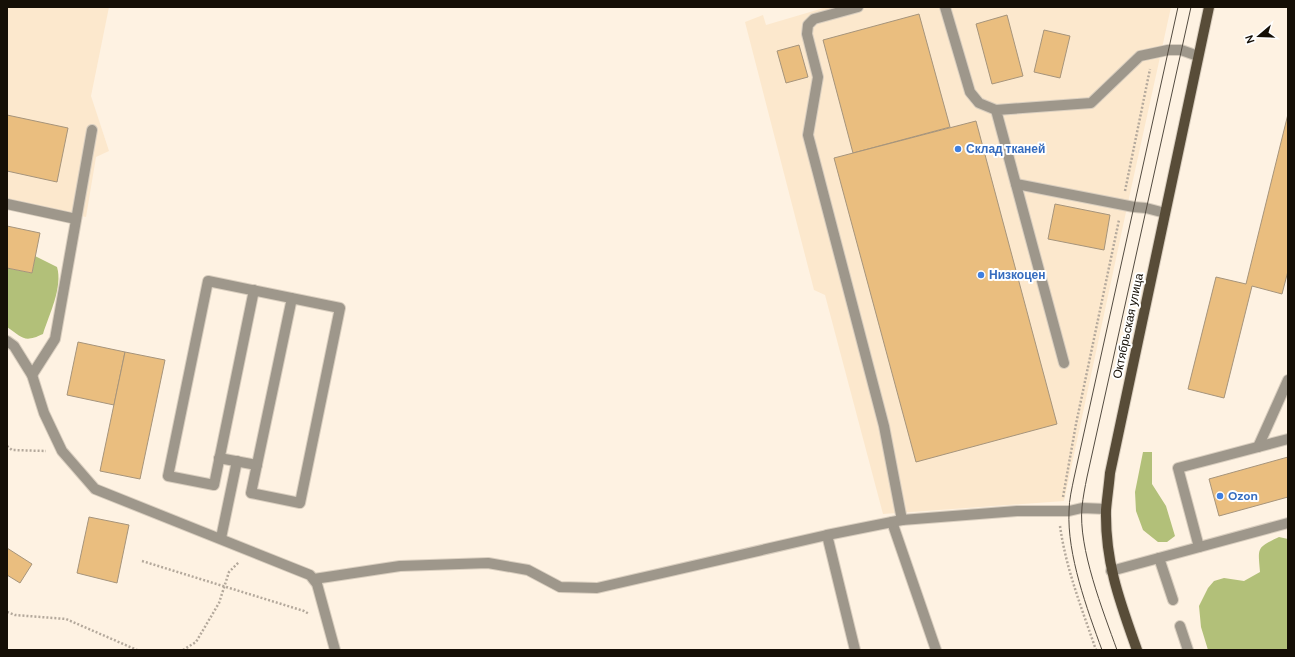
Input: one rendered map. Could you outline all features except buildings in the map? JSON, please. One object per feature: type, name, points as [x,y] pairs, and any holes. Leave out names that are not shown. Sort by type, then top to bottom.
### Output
[{"type":"main road","name":"Октябрьская улица","points":[[1137,650],[1118,598],[1111,571],[1107,544],[1106,509],[1110,473],[1209,7]]},
{"type":"street","points":[[858,7],[814,19],[808,25],[807,34],[818,78],[808,135],[884,426],[897,521],[936,650]]},
{"type":"street","points":[[945,7],[970,92],[979,103],[996,110],[1091,103],[1140,56],[1168,50],[1181,50],[1198,56]]},
{"type":"street","points":[[996,110],[1064,363]]},
{"type":"street","points":[[32,375],[55,339],[92,130]]},
{"type":"street","points":[[1016,184],[1134,208],[1146,208],[1165,213]]},
{"type":"street","points":[[7,204],[76,218]]},
{"type":"street","points":[[254,290],[214,485],[168,476],[208,281],[254,290],[340,308],[300,503],[252,493],[292,298]]},
{"type":"street","points":[[7,341],[14,346],[32,375],[44,413],[62,451],[96,489],[310,575],[317,584],[335,650]]},
{"type":"street","points":[[1258,447],[1288,380]]},
{"type":"street","points":[[1199,547],[1178,468],[1288,439]]},
{"type":"street","points":[[219,458],[257,465]]},
{"type":"street","points":[[221,538],[237,461]]},
{"type":"street","points":[[314,579],[400,566],[488,563],[528,570],[560,587],[596,588],[827,535],[897,521],[1017,511],[1069,511],[1082,508],[1106,509]]},
{"type":"street","points":[[1111,571],[1288,523]]},
{"type":"street","points":[[827,535],[855,650]]},
{"type":"street","points":[[1159,558],[1173,600]]},
{"type":"street","points":[[1180,626],[1188,650]]},
{"type":"path","points":[[1096,650],[1070,577],[1063,548],[1060,525],[1061,510],[1076,424],[1154,53]]},
{"type":"path","points":[[7,446],[12,450],[62,451]]},
{"type":"path","points":[[183,650],[196,642],[219,603],[229,572],[242,559],[259,554]]},
{"type":"path","points":[[142,562],[225,586],[304,611],[310,615]]},
{"type":"path","points":[[7,612],[15,615],[66,619],[138,650]]},
{"type":"shaded area","points":[[7,7],[109,7],[91,96],[109,151],[96,157],[86,217],[7,200]]},
{"type":"shaded area","points":[[827,7],[1171,7],[1064,501],[883,514],[825,295],[814,290],[745,22],[763,15],[766,25]]},
{"type":"green space","points":[[35,256],[57,267],[58,283],[57,292],[43,334],[27,339],[7,327],[7,268],[32,273]]},
{"type":"green space","points":[[1143,452],[1152,452],[1152,484],[1166,506],[1175,536],[1167,542],[1158,542],[1143,530],[1136,511],[1135,492]]},
{"type":"green space","points":[[1279,537],[1288,539],[1288,650],[1208,650],[1201,627],[1199,606],[1208,588],[1214,581],[1224,578],[1244,581],[1260,572],[1260,549],[1262,546]]},
{"type":"tram line","points":[[1102,650],[1079,582],[1071,546],[1069,511],[1074,478],[1178,7]]},
{"type":"tram line","points":[[1117,650],[1088,560],[1082,523],[1082,503],[1191,7]]},
{"type":"place","name":"Склад тканей","points":[[958,149]]},
{"type":"place","name":"Низкоцен","points":[[981,275]]},
{"type":"place","name":"Ozon","points":[[1220,496]]}]
